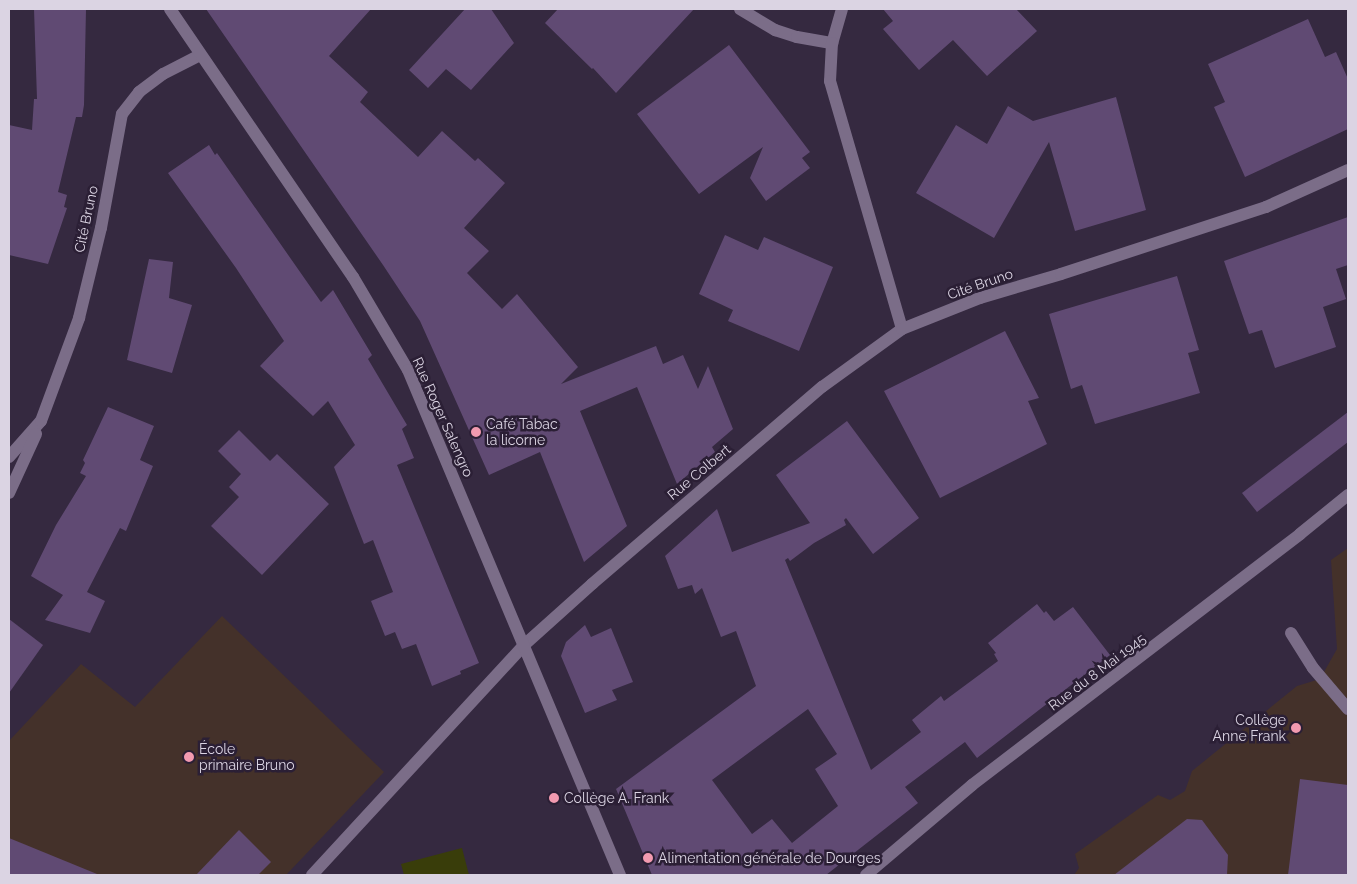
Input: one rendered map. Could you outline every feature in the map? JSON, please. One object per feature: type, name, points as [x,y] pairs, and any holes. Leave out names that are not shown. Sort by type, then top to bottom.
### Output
[{"type":"street","name":"Rue Roger Salengro","points":[[170,9],[353,277],[408,370],[620,875]]},
{"type":"street","points":[[740,9],[775,30],[797,37],[832,43]]},
{"type":"street","points":[[842,9],[832,43],[830,81],[902,330]]},
{"type":"street","name":"Cité Bruno","points":[[9,493],[41,421],[79,318],[101,228],[122,114],[139,92],[163,74],[200,55]]},
{"type":"street","name":"Cité Bruno","points":[[902,330],[980,298],[1061,274],[1266,207],[1348,170]]},
{"type":"street","name":"Rue Colbert","points":[[312,875],[523,646],[592,584],[822,387],[902,330]]},
{"type":"street","name":"Cité Bruno","points":[[9,457],[41,421]]},
{"type":"street","name":"Rue du 8 Mai 1945","points":[[866,875],[972,785],[1300,534],[1348,495]]},
{"type":"street","points":[[1291,633],[1313,668],[1348,709]]},
{"type":"shaded area","name":"Collège Anne Frank","points":[[1348,548],[1348,875],[1074,875],[1079,868],[1075,854],[1158,795],[1170,800],[1185,791],[1192,771],[1297,686],[1320,679],[1337,649],[1331,560]]},
{"type":"shaded area","name":"École primaire Bruno","points":[[222,616],[384,772],[286,875],[9,875],[9,741],[81,664],[135,707]]},
{"type":"green space","points":[[462,848],[469,875],[404,875],[401,864]]},
{"type":"building","points":[[34,9],[86,9],[84,105],[82,117],[76,117],[58,192],[67,195],[64,207],[67,208],[48,264],[9,255],[9,125],[32,130],[34,99],[37,99]]},
{"type":"building","points":[[206,9],[371,9],[329,56],[368,92],[360,102],[418,157],[442,131],[475,161],[478,158],[505,183],[464,228],[489,251],[467,273],[502,309],[517,294],[578,367],[561,384],[656,346],[663,364],[683,355],[698,389],[708,366],[733,429],[712,447],[715,452],[677,484],[637,387],[580,411],[627,526],[584,562],[540,452],[489,475],[420,321]]},
{"type":"building","points":[[465,9],[491,9],[514,43],[471,90],[446,69],[428,88],[409,70]]},
{"type":"building","points":[[558,9],[694,9],[616,93],[593,68],[545,23]]},
{"type":"building","points":[[883,9],[1016,9],[1037,31],[987,76],[953,40],[919,70],[883,29],[893,21]]},
{"type":"building","points":[[1308,19],[1325,57],[1336,52],[1348,79],[1348,129],[1245,177],[1214,107],[1225,102],[1208,64]]},
{"type":"building","points":[[729,45],[810,152],[802,158],[810,168],[766,201],[750,178],[763,147],[699,194],[637,114]]},
{"type":"building","points":[[1116,97],[1146,210],[1075,231],[1049,142],[994,238],[916,193],[956,125],[987,144],[1008,106],[1033,121]]},
{"type":"building","points":[[209,145],[215,155],[217,153],[321,302],[333,290],[372,355],[368,359],[407,425],[402,429],[414,458],[397,465],[479,663],[460,671],[461,674],[432,686],[416,644],[402,649],[395,632],[385,636],[371,601],[393,592],[373,540],[364,544],[334,467],[355,445],[328,401],[313,416],[260,366],[284,341],[236,268],[168,173]]},
{"type":"building","points":[[1348,217],[1348,265],[1336,269],[1346,299],[1323,307],[1336,347],[1275,368],[1262,330],[1249,334],[1224,261]]},
{"type":"building","points":[[725,235],[758,250],[764,237],[833,267],[799,351],[728,321],[733,310],[699,294]]},
{"type":"building","points":[[149,259],[173,262],[169,298],[192,305],[172,373],[127,360]]},
{"type":"building","points":[[1177,276],[1199,350],[1188,353],[1200,393],[1095,424],[1082,385],[1071,389],[1049,314]]},
{"type":"building","points":[[1005,331],[1039,398],[1028,401],[1047,444],[940,498],[884,391]]},
{"type":"building","points":[[108,407],[154,426],[140,460],[153,466],[126,531],[120,528],[87,592],[105,601],[90,633],[45,620],[63,595],[31,576],[56,525],[86,476],[80,473],[85,463],[83,460]]},
{"type":"building","points":[[1348,412],[1348,442],[1257,512],[1242,493]]},
{"type":"building","points":[[847,421],[919,518],[873,554],[846,518],[844,520],[846,525],[814,543],[790,561],[788,558],[785,560],[871,770],[921,732],[912,720],[941,696],[944,701],[998,661],[994,654],[996,653],[988,643],[1037,604],[1054,621],[1073,607],[1110,655],[977,758],[965,742],[905,787],[918,803],[826,875],[652,875],[616,789],[756,686],[736,631],[721,637],[702,588],[695,594],[692,585],[678,589],[665,556],[717,509],[732,552],[810,523],[776,475]],"holes":[[[808,709],[837,754],[815,769],[838,806],[792,843],[772,819],[752,834],[712,780]]]},
{"type":"building","points":[[239,430],[270,461],[277,454],[329,504],[262,575],[211,526],[239,497],[229,487],[241,474],[218,451]]},
{"type":"building","points":[[9,619],[43,645],[9,693]]},
{"type":"building","points":[[585,625],[591,637],[611,628],[633,682],[612,690],[617,700],[585,713],[561,656],[566,642]]},
{"type":"building","points":[[1300,779],[1348,785],[1348,875],[1288,875]]},
{"type":"building","points":[[1187,819],[1202,820],[1228,855],[1227,875],[1114,875]]},
{"type":"building","points":[[239,830],[271,862],[258,875],[196,875]]},
{"type":"building","points":[[9,838],[97,874],[97,875],[9,875]]},
{"type":"place","name":"Café Tabac la licorne","points":[[476,432]]},
{"type":"place","name":"Collège Anne Frank","points":[[1296,728]]},
{"type":"place","name":"École primaire Bruno","points":[[189,757]]},
{"type":"place","name":"Collège A. Frank","points":[[554,798]]},
{"type":"place","name":"Alimentation générale de Dourges","points":[[648,858]]}]
